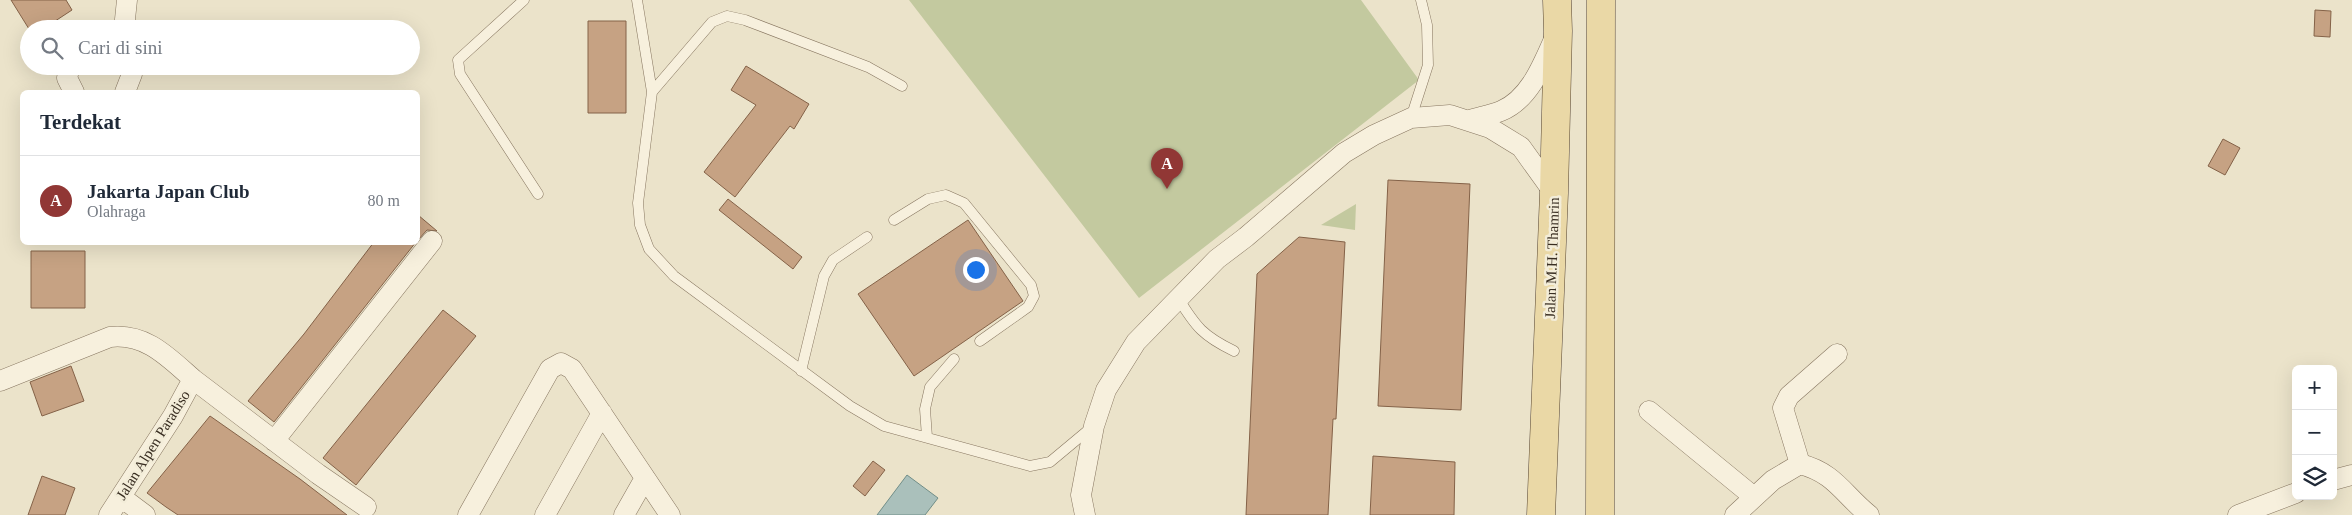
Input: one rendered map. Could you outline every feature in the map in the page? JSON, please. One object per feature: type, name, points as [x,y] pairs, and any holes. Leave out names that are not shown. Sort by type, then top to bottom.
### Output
[{"type":"main road","name":"Jalan M.H. Thamrin","points":[[1541,515],[1554,193],[1557,0]]},
{"type":"main road","points":[[1600,515],[1601,0]]},
{"type":"street","points":[[125,20],[127,0]]},
{"type":"street","points":[[1470,120],[1502,111],[1524,94],[1536,77],[1558,31]]},
{"type":"street","points":[[67,75],[66,78],[73,90]]},
{"type":"street","points":[[126,90],[132,75]]},
{"type":"street","points":[[1085,515],[1081,496],[1094,426],[1106,390],[1136,342],[1217,258],[1246,238],[1344,153],[1374,135],[1411,118],[1450,115],[1490,128],[1521,148],[1554,193]]},
{"type":"street","points":[[274,441],[432,242]]},
{"type":"street","name":"Jalan Alpen Paradiso","points":[[0,381],[110,337],[124,335],[151,344],[194,379],[173,416],[109,515]]},
{"type":"street","points":[[1800,464],[1784,408],[1789,396],[1837,354]]},
{"type":"street","points":[[468,515],[550,369],[561,363],[572,369],[670,515]]},
{"type":"street","points":[[194,379],[274,441],[366,507]]},
{"type":"street","points":[[1649,411],[1754,497]]},
{"type":"street","points":[[545,515],[602,413]]},
{"type":"street","points":[[1735,515],[1773,480],[1800,464],[1816,468],[1830,476],[1869,515]]},
{"type":"street","points":[[2337,479],[2352,475]]},
{"type":"street","points":[[624,515],[645,478]]},
{"type":"street","points":[[2238,515],[2292,495]]},
{"type":"street","points":[[121,497],[145,515]]},
{"type":"lane","points":[[524,0],[458,60],[460,74],[538,194]]},
{"type":"lane","points":[[637,0],[652,92],[638,203],[640,226],[649,249],[674,276],[801,371],[850,406],[884,426],[1030,466],[1050,462],[1094,426]]},
{"type":"lane","points":[[1411,118],[1428,65],[1427,25],[1421,0]]},
{"type":"lane","points":[[652,92],[712,22],[727,16],[745,20],[868,66],[902,86]]},
{"type":"lane","points":[[894,220],[928,198],[946,195],[964,203],[1031,285],[1034,296],[1028,307],[980,341]]},
{"type":"lane","points":[[801,371],[824,276],[833,260],[867,237]]},
{"type":"lane","points":[[1178,298],[1195,325],[1214,341],[1234,351]]},
{"type":"lane","points":[[927,437],[925,409],[930,387],[954,359]]},
{"type":"green space","points":[[909,0],[1361,0],[1419,80],[1139,298]]},
{"type":"green space","points":[[1356,204],[1355,230],[1321,225]]},
{"type":"water","points":[[907,475],[938,498],[925,515],[877,515]]},
{"type":"building","points":[[11,0],[66,0],[72,10],[57,20],[23,20]]},
{"type":"building","points":[[2315,10],[2331,11],[2330,37],[2314,36]]},
{"type":"building","points":[[588,21],[626,21],[626,113],[588,113]]},
{"type":"building","points":[[746,66],[809,104],[794,129],[790,126],[735,197],[704,172],[756,105],[731,90]]},
{"type":"building","points":[[2223,139],[2240,148],[2225,175],[2208,166]]},
{"type":"building","points":[[1388,180],[1470,184],[1461,410],[1378,406]]},
{"type":"building","points":[[728,199],[802,257],[793,269],[719,210]]},
{"type":"building","points":[[420,217],[437,231],[427,230],[420,238]]},
{"type":"building","points":[[968,220],[1023,301],[914,376],[858,294]]},
{"type":"building","points":[[1299,237],[1345,242],[1336,419],[1333,419],[1328,515],[1246,515],[1257,274]]},
{"type":"building","points":[[372,245],[414,245],[274,422],[248,401],[304,334]]},
{"type":"building","points":[[31,251],[85,251],[85,308],[31,308]]},
{"type":"building","points":[[443,310],[476,336],[356,485],[323,458]]},
{"type":"building","points":[[71,366],[84,401],[42,416],[30,382]]},
{"type":"building","points":[[210,416],[300,479],[347,515],[178,515],[166,507],[147,493]]},
{"type":"building","points":[[1373,456],[1455,462],[1454,515],[1370,515]]},
{"type":"building","points":[[873,461],[885,470],[865,496],[853,486]]},
{"type":"building","points":[[42,476],[75,488],[65,515],[28,515]]},
{"type":"place","name":"Jakarta Japan Club","points":[[1167,189]]}]
